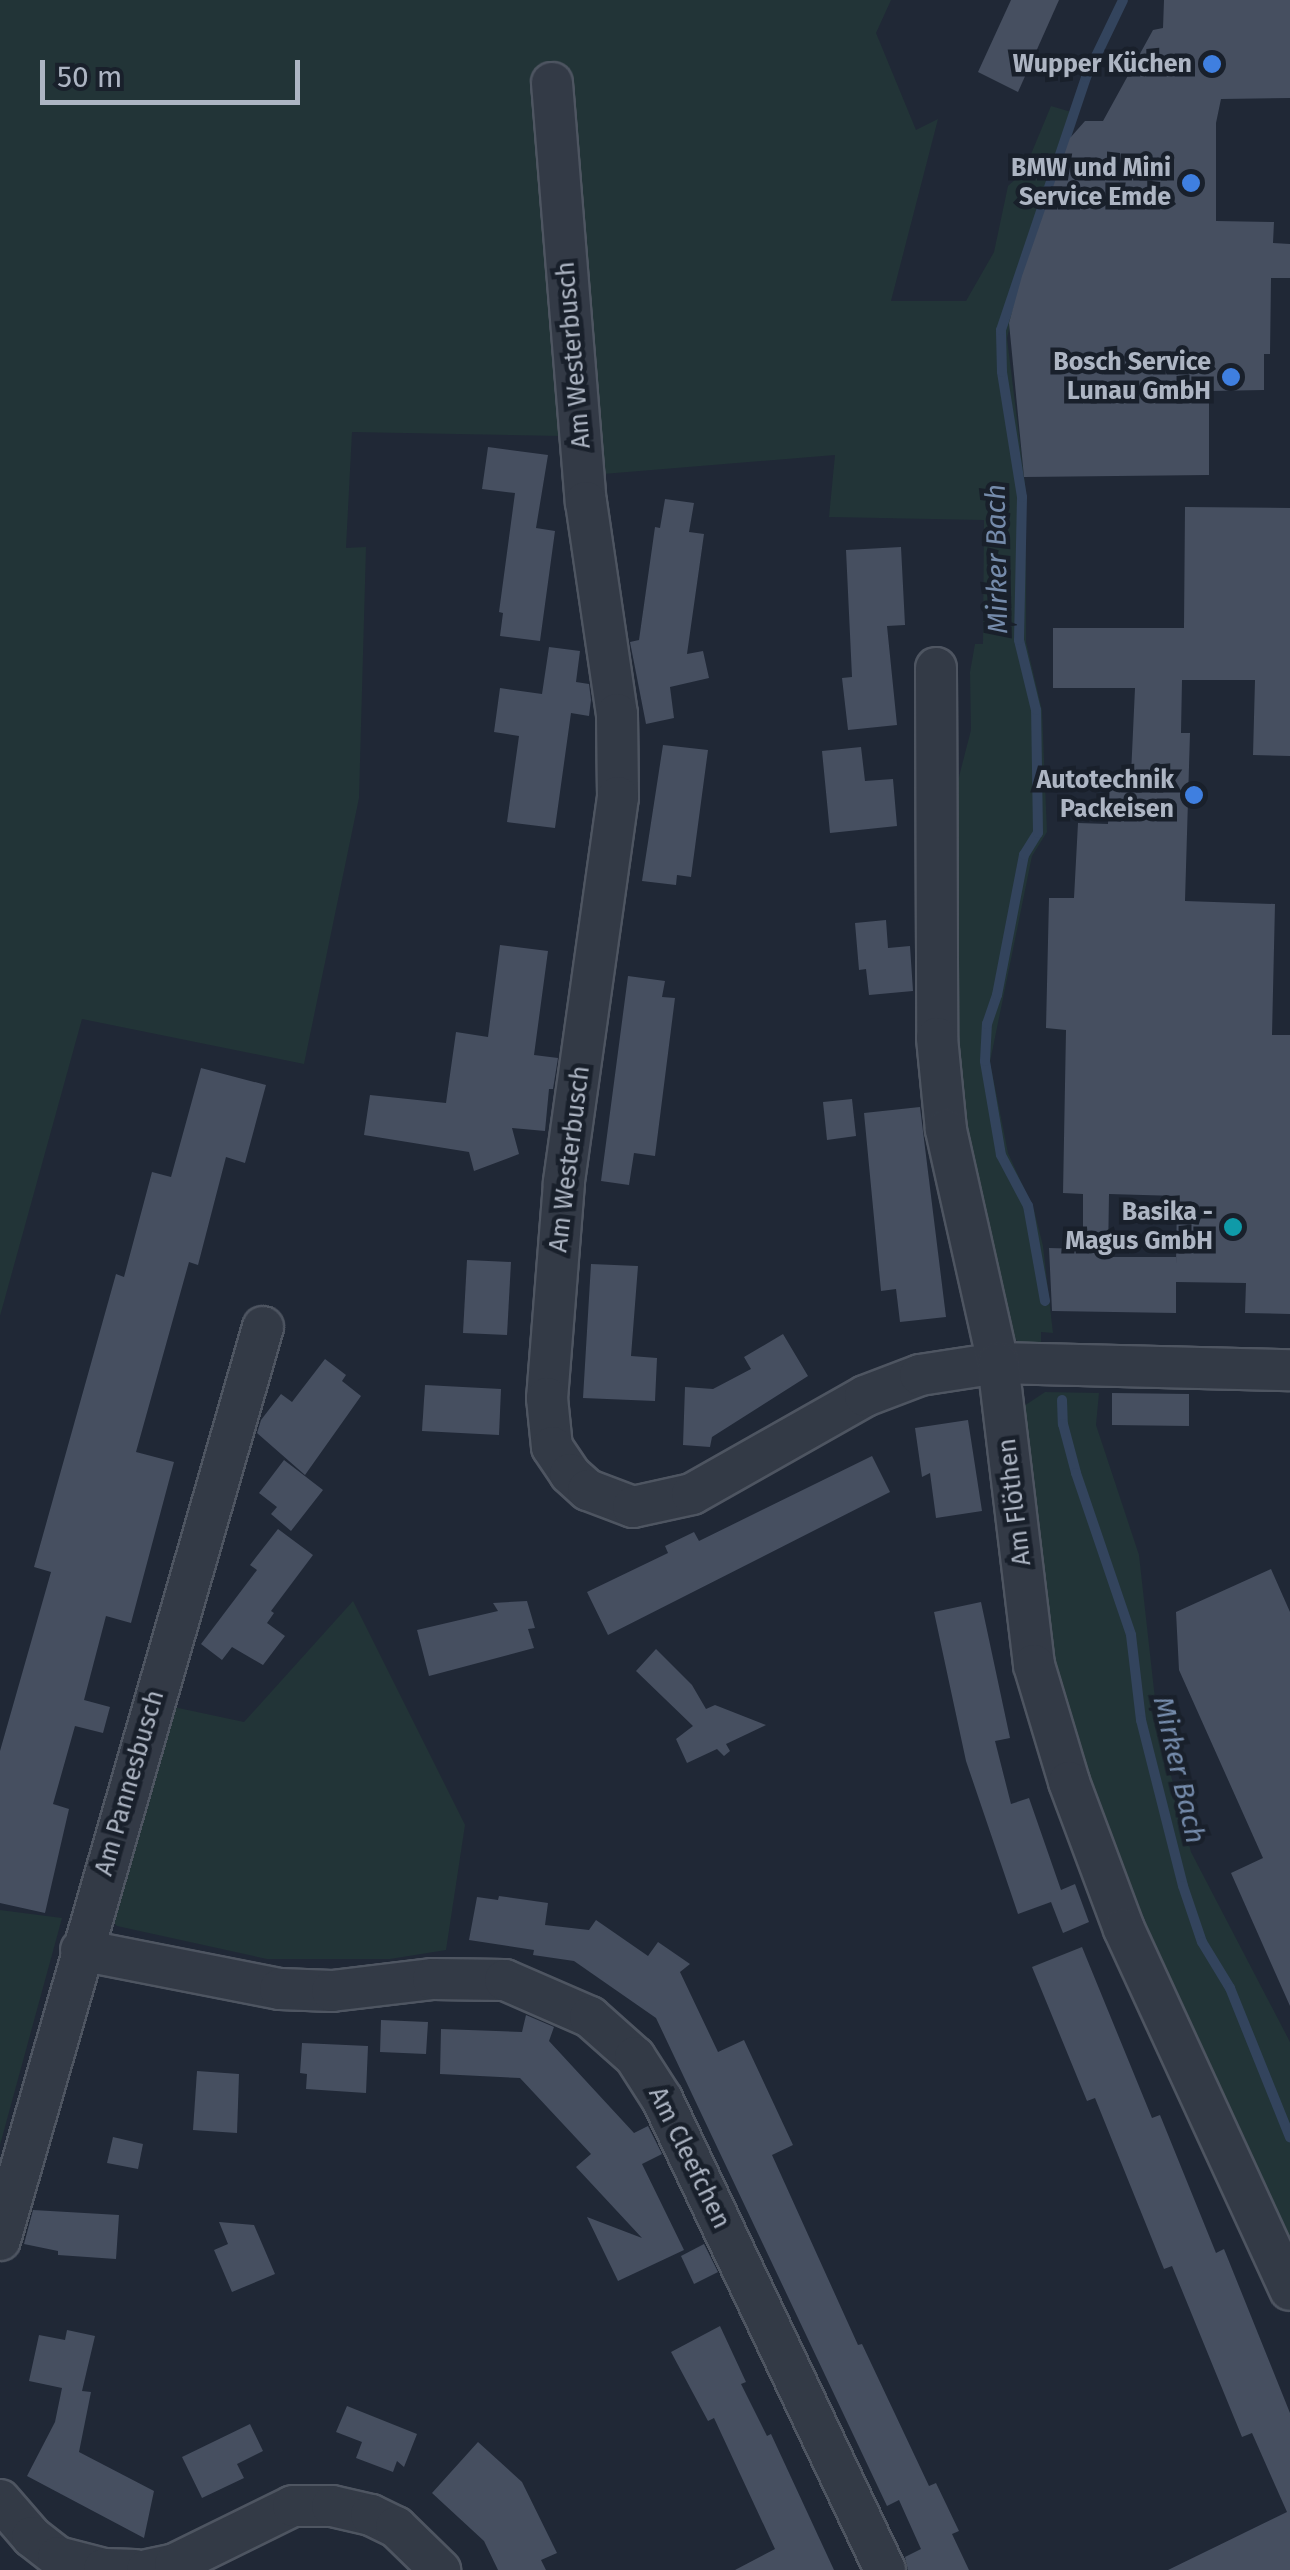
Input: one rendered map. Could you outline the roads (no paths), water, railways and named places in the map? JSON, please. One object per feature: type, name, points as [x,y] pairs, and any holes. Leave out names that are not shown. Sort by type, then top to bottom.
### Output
[{"type":"street","name":"Am Westerbusch","points":[[552,84],[586,502],[617,714],[618,780],[564,1182],[547,1398],[552,1446],[570,1474],[588,1490],[633,1506],[665,1503],[692,1494],[865,1396],[920,1375],[998,1363],[1290,1370]]},
{"type":"street","name":"Am Flöthen","points":[[936,668],[937,1038],[946,1130],[998,1363],[1034,1665],[1069,1782],[1124,1929],[1290,2290]]},
{"type":"street","name":"Am Pannesbusch","points":[[0,2240],[262,1327]]},
{"type":"street","name":"Am Cleefchen","points":[[81,1950],[280,1989],[332,1991],[433,1980],[506,1980],[590,2017],[634,2057],[662,2099],[885,2570]]},
{"type":"street","points":[[0,2500],[55,2564],[135,2570]]},
{"type":"street","points":[[147,2570],[175,2564],[293,2506],[332,2506],[371,2514],[396,2527],[440,2570]]},
{"type":"waterway","name":"Mirker Bach","points":[[1045,1301],[1028,1206],[1001,1155],[985,1061],[987,1024],[997,995],[1024,855],[1038,833],[1036,710],[1019,640],[1022,497],[1002,372],[1001,330],[1086,77],[1123,0]]},
{"type":"waterway","name":"Mirker Bach","points":[[1062,1400],[1063,1424],[1076,1473],[1131,1635],[1141,1720],[1183,1886],[1202,1942],[1230,1988],[1290,2137]]},
{"type":"place","name":"Wupper Küchen","points":[[1212,64]]},
{"type":"place","name":"BMW und Mini Service Emde","points":[[1191,183]]},
{"type":"place","name":"Bosch Service Lunau GmbH","points":[[1231,377]]},
{"type":"place","name":"Autotechnik Packeisen","points":[[1194,795]]},
{"type":"place","name":"Basika - Magus GmbH","points":[[1233,1227]]}]
